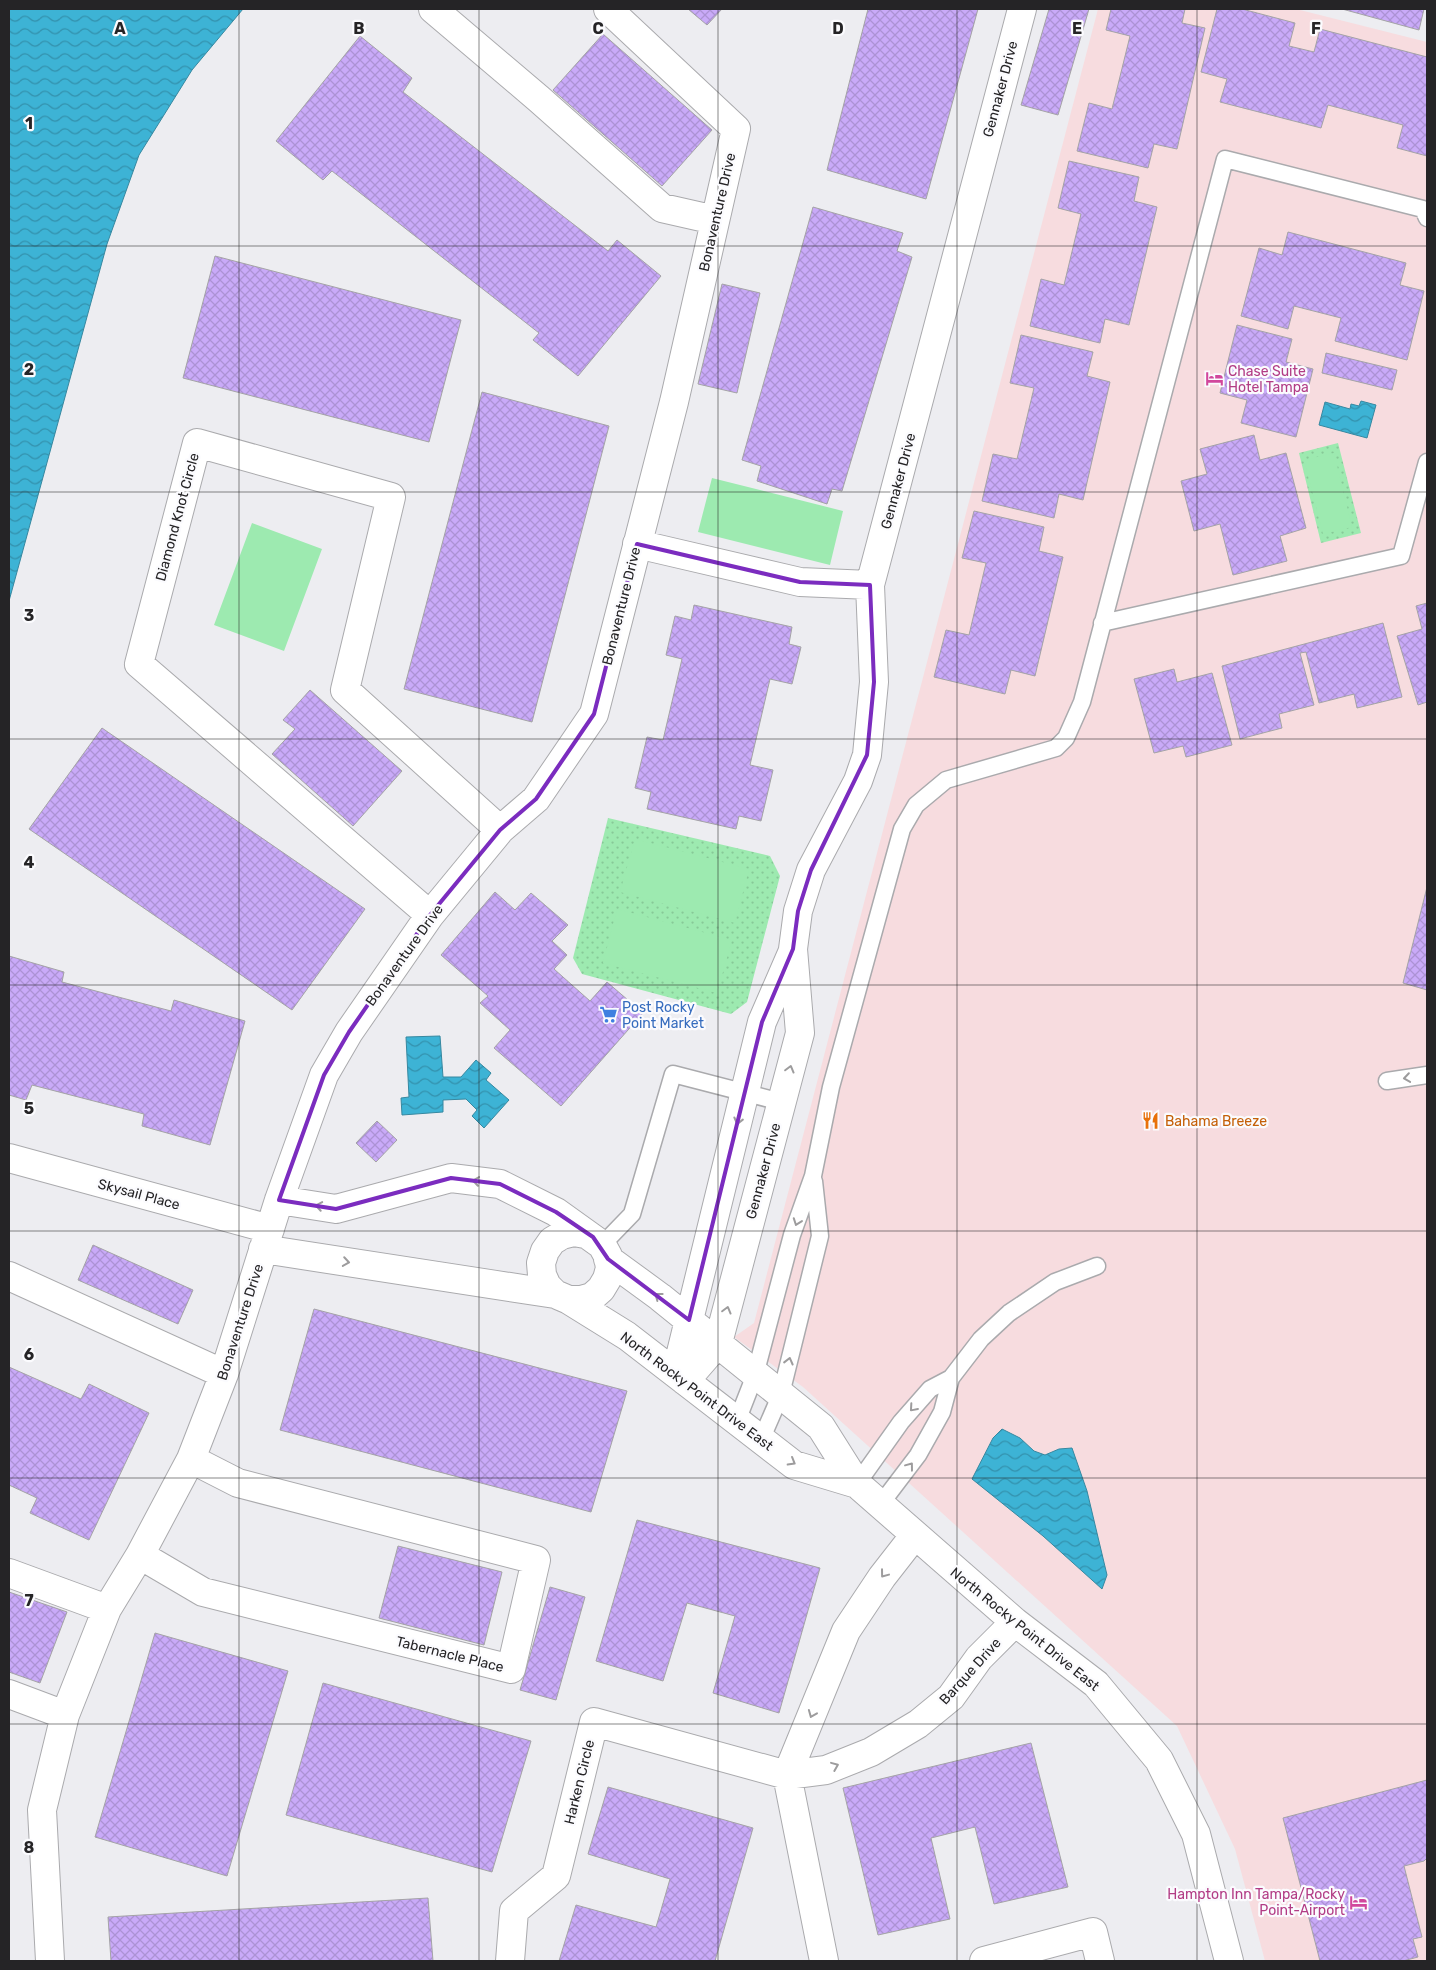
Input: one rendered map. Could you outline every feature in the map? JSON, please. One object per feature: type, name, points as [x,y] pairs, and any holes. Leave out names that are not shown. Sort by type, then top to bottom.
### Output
[{"type":"street","points":[[433,9],[539,99],[662,208],[715,220]]},
{"type":"street","name":"Bonaventure Drive","points":[[50,1961],[42,1810],[66,1715],[107,1609],[140,1555],[190,1459],[224,1374],[279,1200],[324,1075],[349,1032],[430,915],[500,830],[536,799],[594,714],[674,402],[736,129],[608,9]]},
{"type":"street","name":"Gennaker Drive","points":[[680,1377],[718,1343],[800,1033],[793,949],[798,911],[811,870],[858,780],[868,755],[874,682],[870,585],[1022,9]]},
{"type":"street","name":"Diamond Knot Circle","points":[[430,915],[139,664],[196,443],[392,497],[345,690],[500,830]]},
{"type":"street","points":[[637,544],[800,582],[870,585]]},
{"type":"street","name":"Gennaker Drive","points":[[680,1377],[689,1320],[762,1022],[793,949]]},
{"type":"street","name":"Skysail Place","points":[[9,1158],[266,1239]]},
{"type":"street","name":"North Rocky Point Drive East","points":[[279,1200],[336,1209],[451,1178],[500,1184],[556,1212],[599,1246],[821,1427],[857,1484],[914,1536],[1015,1622],[1096,1684],[1159,1760],[1196,1834],[1228,1961]]},
{"type":"street","name":"North Rocky Point Drive East","points":[[266,1239],[562,1297],[581,1300],[592,1296],[602,1289],[610,1268],[599,1246],[574,1232],[562,1235],[552,1241],[545,1251],[541,1263],[542,1275],[547,1286],[562,1297],[628,1336],[794,1465],[857,1484]]},
{"type":"street","points":[[9,1276],[224,1374]]},
{"type":"street","name":"Tabernacle Place","points":[[140,1555],[203,1592],[511,1670],[536,1560],[238,1483],[190,1459]]},
{"type":"street","points":[[824,1961],[787,1774],[846,1631],[882,1576],[914,1536]]},
{"type":"street","points":[[9,1573],[107,1609]]},
{"type":"street","name":"Barque Drive","points":[[787,1774],[826,1770],[871,1752],[918,1724],[951,1697],[979,1658],[1015,1622]]},
{"type":"street","points":[[9,1694],[66,1715]]},
{"type":"street","name":"Harken Circle","points":[[510,1961],[514,1911],[556,1876],[594,1722],[787,1774]]},
{"type":"street","points":[[984,1961],[1092,1932],[1100,1961]]},
{"type":"lane","points":[[737,1421],[755,1375],[792,1235],[813,1176],[832,1087],[902,830],[916,804],[946,780],[1056,748],[1066,738],[1082,702],[1225,159],[1423,210],[1427,218]]},
{"type":"lane","points":[[1102,623],[1401,556],[1427,462]]},
{"type":"lane","points":[[599,1246],[632,1214],[673,1074],[781,1102]]},
{"type":"lane","points":[[1387,1081],[1427,1075]]},
{"type":"lane","points":[[761,1440],[782,1394],[820,1236],[813,1176]]},
{"type":"lane","points":[[880,1504],[918,1455],[942,1412],[951,1378],[981,1339],[1009,1313],[1055,1282],[1097,1266]]},
{"type":"lane","points":[[857,1484],[901,1422],[930,1389],[951,1378]]},
{"type":"highlighted area","points":[[637,544],[800,582],[870,585],[874,682],[867,755],[811,870],[798,911],[793,949],[762,1022],[689,1320],[608,1259],[593,1237],[556,1212],[500,1184],[451,1178],[336,1209],[279,1200],[324,1075],[349,1032],[430,915],[500,830],[536,799],[594,714]]},
{"type":"shaded area","points":[[1098,9],[1296,9],[1427,42],[1427,1961],[1265,1961],[1235,1849],[1177,1726],[803,1387],[734,1337],[754,1323]]},
{"type":"green space","points":[[1338,443],[1361,533],[1321,543],[1299,453]]},
{"type":"green space","points":[[1334,453],[1352,527],[1323,534],[1304,460]]},
{"type":"green space","points":[[712,478],[843,511],[830,565],[698,532]]},
{"type":"green space","points":[[252,523],[322,549],[284,651],[214,625]]},
{"type":"green space","points":[[608,818],[770,856],[780,876],[747,1002],[731,1014],[582,974],[573,958]]},
{"type":"green space","points":[[635,839],[749,869],[735,923],[620,892]]},
{"type":"green space","points":[[617,909],[732,940],[717,993],[603,963]]},
{"type":"water","points":[[9,9],[243,9],[192,70],[139,155],[107,244],[9,601]]},
{"type":"water","points":[[1361,401],[1376,405],[1367,438],[1319,425],[1325,402],[1350,409],[1351,404],[1359,406]]},
{"type":"water","points":[[440,1036],[443,1077],[461,1077],[476,1060],[491,1073],[486,1080],[509,1100],[484,1128],[472,1116],[477,1110],[466,1099],[443,1100],[443,1112],[402,1115],[401,1098],[409,1097],[406,1037]]},
{"type":"water","points":[[1002,1429],[1020,1438],[1034,1451],[1045,1455],[1059,1449],[1072,1448],[1087,1491],[1107,1575],[1102,1589],[1043,1536],[972,1479],[993,1438]]},
{"type":"building","points":[[688,9],[722,9],[707,25]]},
{"type":"building","points":[[868,9],[978,9],[926,199],[827,170]]},
{"type":"building","points":[[1049,9],[1089,9],[1058,115],[1021,105]]},
{"type":"building","points":[[1111,9],[1185,9],[1182,23],[1205,28],[1177,149],[1154,144],[1148,168],[1077,151],[1089,103],[1112,109],[1130,36],[1106,30]]},
{"type":"building","points":[[1217,9],[1242,9],[1295,23],[1289,46],[1314,52],[1320,29],[1427,57],[1427,156],[1397,148],[1403,125],[1328,105],[1321,128],[1220,102],[1227,79],[1201,72]]},
{"type":"building","points":[[1342,9],[1424,9],[1419,30]]},
{"type":"building","points":[[603,34],[712,130],[662,186],[553,90]]},
{"type":"building","points":[[360,36],[412,78],[403,92],[608,251],[617,240],[661,276],[578,376],[533,340],[539,333],[332,171],[323,180],[276,141]]},
{"type":"building","points":[[1069,161],[1139,177],[1134,201],[1157,207],[1129,325],[1105,319],[1100,343],[1030,326],[1041,279],[1064,285],[1081,214],[1058,208]]},
{"type":"building","points":[[813,207],[903,233],[897,251],[912,257],[842,491],[832,489],[827,504],[757,481],[761,466],[742,460]]},
{"type":"building","points":[[1288,232],[1406,263],[1400,285],[1424,291],[1407,360],[1335,341],[1341,318],[1294,306],[1288,329],[1241,316],[1259,248],[1282,255]]},
{"type":"building","points":[[215,256],[461,320],[429,442],[183,378]]},
{"type":"building","points":[[722,284],[760,293],[737,393],[698,384]]},
{"type":"building","points":[[1237,325],[1292,339],[1286,362],[1313,369],[1296,437],[1241,423],[1247,400],[1220,393]]},
{"type":"building","points":[[1021,335],[1093,352],[1087,376],[1110,382],[1083,500],[1059,494],[1054,518],[982,501],[993,454],[1017,459],[1034,388],[1010,383]]},
{"type":"building","points":[[1326,353],[1397,370],[1392,390],[1322,373]]},
{"type":"building","points":[[482,392],[609,426],[532,722],[404,689]]},
{"type":"building","points":[[1254,435],[1260,460],[1286,453],[1306,528],[1280,536],[1287,561],[1233,575],[1220,524],[1194,531],[1181,481],[1207,474],[1200,449]]},
{"type":"building","points":[[974,511],[1044,527],[1039,551],[1063,557],[1035,676],[1011,670],[1005,694],[934,677],[946,630],[969,635],[986,563],[962,558]]},
{"type":"building","points":[[1427,603],[1427,702],[1418,705],[1397,636],[1422,629],[1416,606]]},
{"type":"building","points":[[694,605],[792,627],[789,644],[801,647],[792,684],[770,679],[750,765],[773,770],[761,821],[739,816],[736,829],[647,809],[651,792],[635,788],[647,737],[663,740],[682,659],[666,655],[675,616],[691,620]]},
{"type":"building","points":[[1383,623],[1402,697],[1357,708],[1354,694],[1319,703],[1306,652],[1300,653],[1314,705],[1279,714],[1282,728],[1240,739],[1222,666]]},
{"type":"building","points":[[1174,669],[1177,682],[1212,673],[1232,745],[1186,757],[1183,746],[1154,753],[1134,679]]},
{"type":"building","points":[[310,690],[402,771],[353,826],[272,754],[295,729],[283,720]]},
{"type":"building","points":[[102,728],[365,909],[292,1010],[29,829]]},
{"type":"building","points":[[1427,887],[1427,990],[1403,983]]},
{"type":"building","points":[[495,892],[515,910],[531,893],[568,925],[552,941],[567,955],[554,969],[590,1001],[607,982],[643,1013],[561,1106],[494,1048],[510,1030],[480,1003],[488,996],[441,955]]},
{"type":"building","points":[[9,956],[64,972],[62,982],[171,1011],[174,1000],[245,1021],[210,1145],[142,1126],[144,1114],[32,1085],[26,1100],[9,1095]]},
{"type":"building","points":[[377,1121],[397,1140],[376,1162],[356,1143]]},
{"type":"building","points":[[93,1245],[193,1290],[178,1324],[78,1280]]},
{"type":"building","points":[[314,1309],[627,1391],[591,1512],[280,1430]]},
{"type":"building","points":[[9,1367],[81,1399],[89,1384],[149,1413],[89,1540],[30,1513],[37,1498],[9,1485]]},
{"type":"building","points":[[637,1520],[820,1568],[779,1713],[713,1693],[735,1616],[687,1603],[663,1681],[596,1661]]},
{"type":"building","points":[[398,1546],[502,1572],[484,1645],[379,1618]]},
{"type":"building","points":[[550,1587],[585,1597],[556,1700],[520,1690]]},
{"type":"building","points":[[9,1592],[67,1612],[40,1683],[9,1672]]},
{"type":"building","points":[[155,1633],[288,1671],[227,1876],[95,1837]]},
{"type":"building","points":[[323,1683],[531,1741],[492,1872],[286,1815]]},
{"type":"building","points":[[1031,1743],[1068,1887],[994,1904],[975,1827],[931,1838],[950,1919],[878,1935],[843,1788]]},
{"type":"building","name":"Hampton Inn Tampa/Rocky Point-Airport","points":[[1427,1780],[1427,1858],[1424,1861],[1404,1866],[1422,1937],[1413,1939],[1418,1957],[1403,1961],[1320,1961],[1283,1818]]},
{"type":"building","points":[[608,1787],[753,1828],[715,1961],[559,1961],[576,1905],[656,1927],[670,1879],[588,1854]]},
{"type":"building","points":[[428,1898],[433,1961],[111,1961],[108,1917]]},
{"type":"place","name":"Chase Suite Hotel Tampa","points":[[1214,379]]},
{"type":"place","name":"Post Rocky Point Market","points":[[608,1015]]},
{"type":"place","name":"Bahama Breeze","points":[[1151,1121]]},
{"type":"place","name":"Hampton Inn Tampa/Rocky Point-Airport","points":[[1359,1902]]}]
